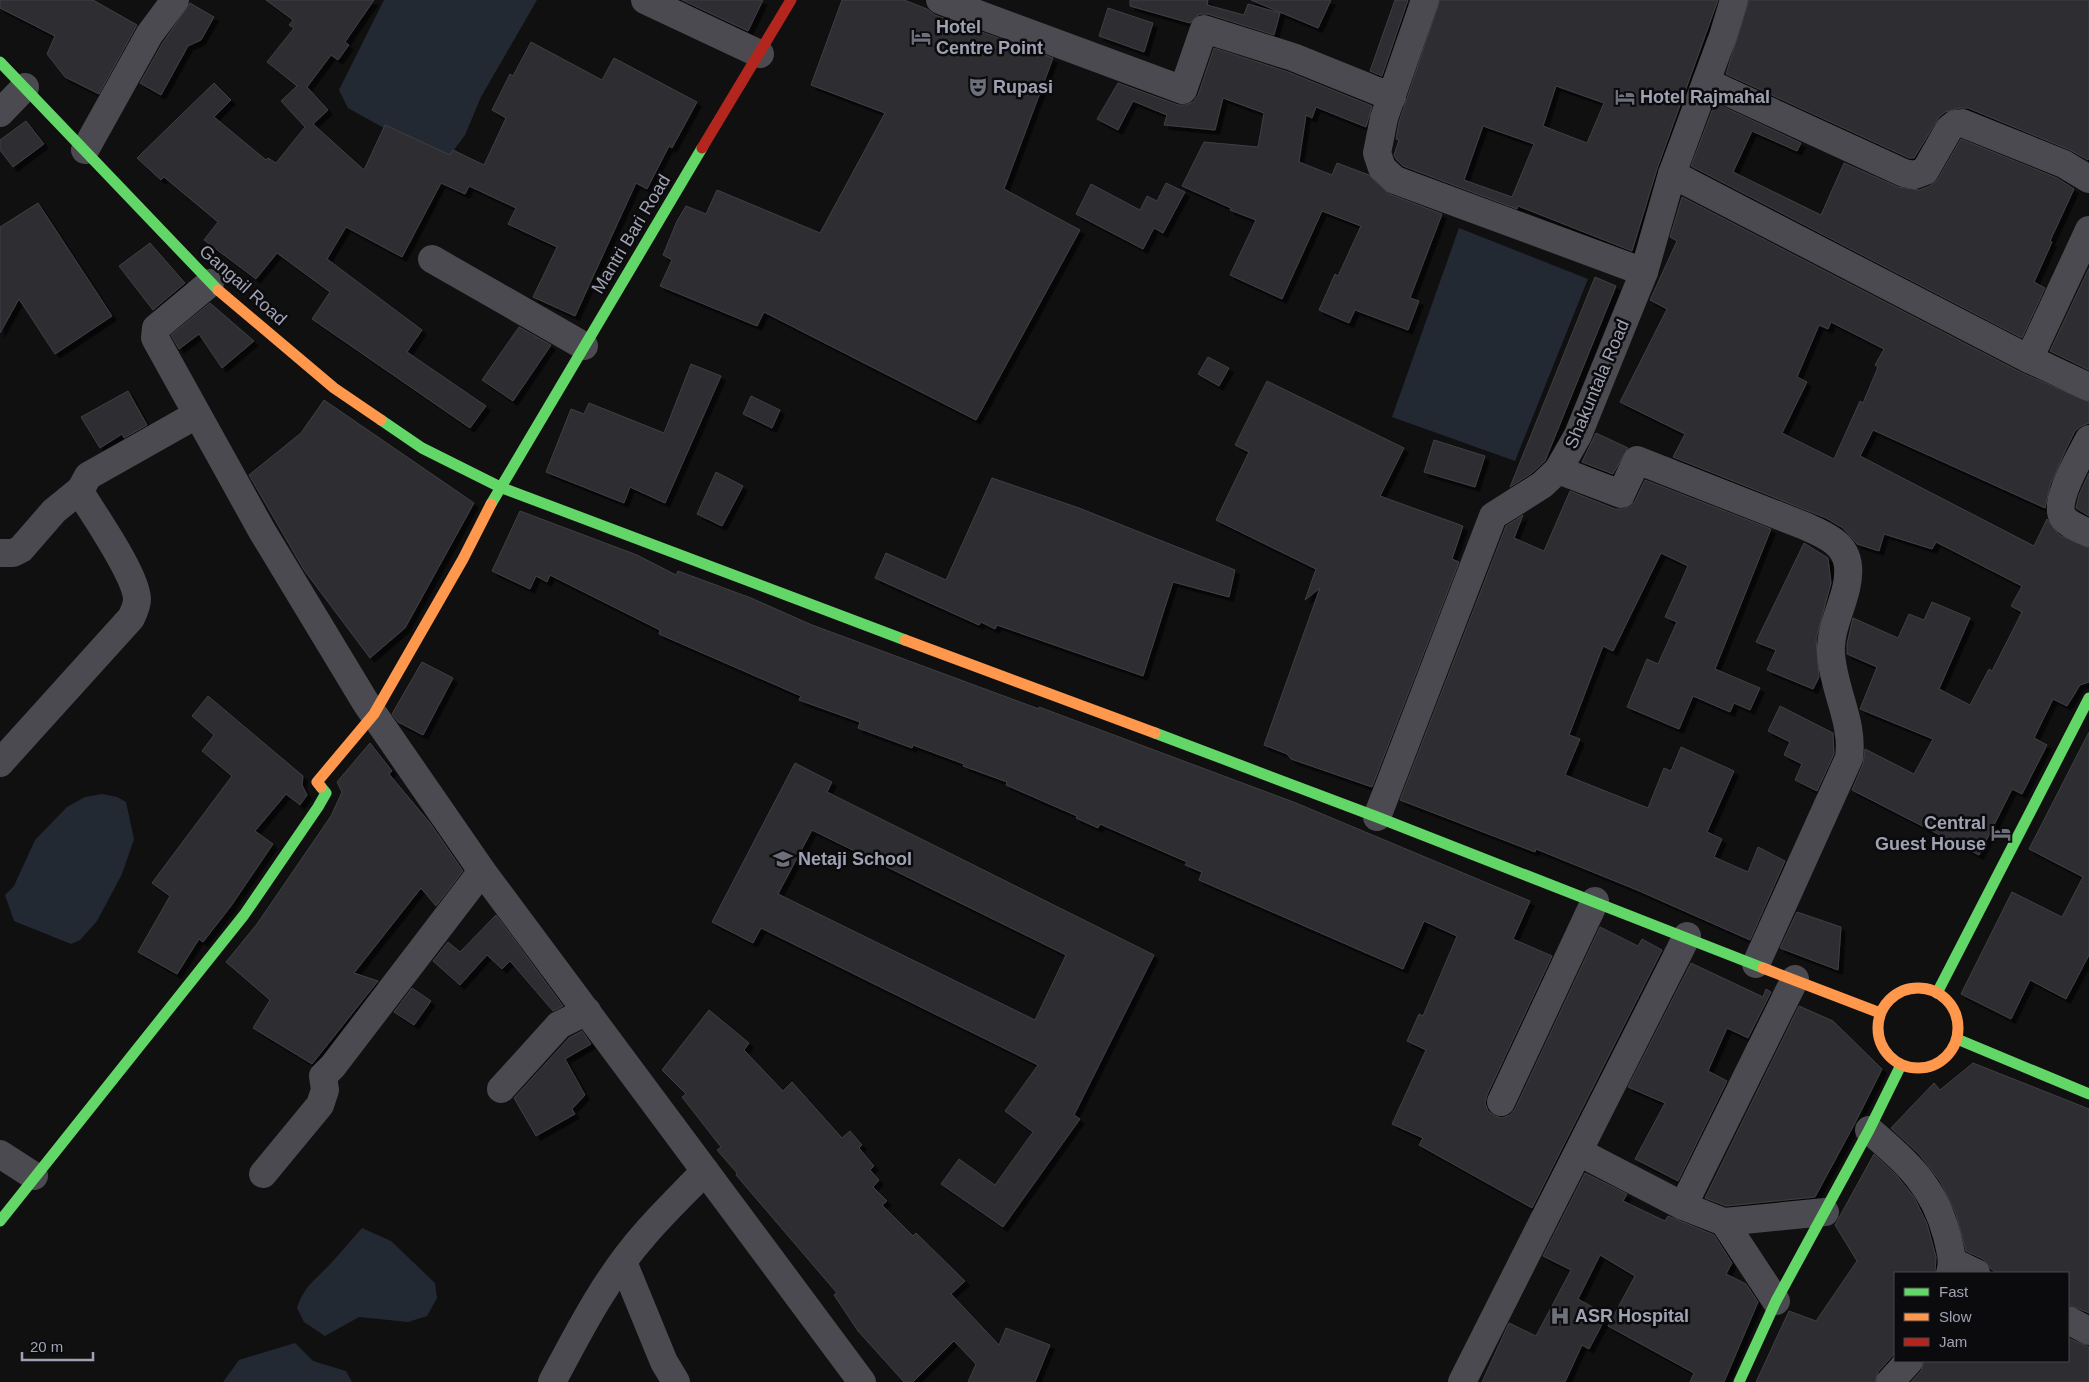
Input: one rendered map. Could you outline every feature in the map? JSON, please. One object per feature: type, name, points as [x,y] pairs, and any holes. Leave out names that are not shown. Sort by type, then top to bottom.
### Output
[{"type":"street","points":[[85,150],[149,35],[175,0]]},
{"type":"street","points":[[645,0],[760,54]]},
{"type":"street","name":"Mantri Bari Road","points":[[34,1176],[244,915],[326,794],[317,782],[374,714],[463,559],[500,487],[791,0]]},
{"type":"street","points":[[940,0],[1183,90],[1204,29],[1293,56],[1392,97]]},
{"type":"street","points":[[1425,0],[1384,118],[1377,153],[1382,168],[1395,180],[1644,272]]},
{"type":"street","name":"Shakuntala Road","points":[[1377,817],[1493,516],[1542,485],[1558,470],[1578,435],[1644,272],[1672,174],[1734,0]]},
{"type":"street","name":"Gangail Road","points":[[0,62],[210,283],[334,388],[422,448],[500,487],[1377,817],[1880,1012]]},
{"type":"street","points":[[1706,82],[1904,173],[1914,175],[1925,171],[1949,129],[1954,124],[1962,123],[2048,157],[2089,179]]},
{"type":"street","points":[[0,113],[25,88]]},
{"type":"street","points":[[1672,174],[2029,359],[2089,387]]},
{"type":"street","points":[[2029,359],[2089,230]]},
{"type":"street","points":[[432,259],[584,346]]},
{"type":"street","points":[[210,283],[156,328],[154,333],[160,350],[262,531],[374,714],[482,871],[862,1382]]},
{"type":"street","points":[[0,553],[13,553],[21,549],[54,511],[81,489],[88,476],[196,415]]},
{"type":"street","points":[[2089,439],[2063,493],[2060,506],[2061,516],[2066,521],[2089,533]]},
{"type":"street","points":[[1558,470],[1621,494],[1637,460],[1805,526],[1827,536],[1842,548],[1848,566],[1832,637],[1831,652],[1848,722],[1849,758],[1844,774],[1756,964]]},
{"type":"street","points":[[0,763],[131,618],[136,609],[137,600],[132,580],[82,495],[81,489]]},
{"type":"street","points":[[1937,993],[2089,698]]},
{"type":"street","points":[[263,1174],[320,1104],[325,1090],[323,1076],[326,1071],[333,1066],[482,871]]},
{"type":"street","points":[[1501,1102],[1595,901]]},
{"type":"street","points":[[1462,1382],[1687,936]]},
{"type":"street","points":[[1683,1206],[1795,980]]},
{"type":"street","points":[[1920,987],[1937,993],[1947,999],[1954,1008],[1958,1022],[1955,1045],[1944,1059],[1934,1065],[1916,1068],[1901,1065],[1887,1054],[1880,1042],[1878,1033],[1880,1012],[1890,998],[1906,989],[1920,987]]},
{"type":"street","points":[[501,1089],[541,1042],[559,1025],[587,1011]]},
{"type":"street","points":[[1957,1039],[2089,1094]]},
{"type":"street","points":[[1738,1382],[1776,1301],[1869,1130],[1901,1065]]},
{"type":"street","points":[[1869,1130],[1899,1156],[1933,1197],[1960,1269]]},
{"type":"street","points":[[1579,1152],[1683,1206],[1724,1222],[1825,1212]]},
{"type":"street","points":[[0,1154],[34,1176],[0,1221]]},
{"type":"street","points":[[552,1382],[584,1321],[623,1262],[645,1234],[706,1171]]},
{"type":"street","points":[[1724,1222],[1776,1301]]},
{"type":"street","points":[[623,1262],[664,1362],[676,1382]]},
{"type":"street","points":[[2069,1321],[2089,1331]]},
{"type":"street","points":[[1890,1382],[1908,1362]]},
{"type":"shaded area","points":[[384,0],[537,0],[481,97],[465,135],[447,159],[391,132],[348,108],[339,90]]},
{"type":"shaded area","points":[[1459,228],[1588,279],[1515,461],[1392,417]]},
{"type":"shaded area","points":[[102,794],[117,797],[126,802],[134,839],[122,874],[97,921],[80,940],[71,944],[14,921],[5,895],[14,886],[35,840],[67,807],[85,797]]},
{"type":"shaded area","points":[[362,1228],[391,1241],[435,1283],[437,1298],[427,1316],[408,1322],[359,1317],[325,1336],[304,1322],[297,1308],[312,1282]]},
{"type":"shaded area","points":[[295,1343],[313,1361],[346,1371],[352,1382],[223,1382],[239,1360]]},
{"type":"building","points":[[0,0],[93,0],[137,25],[99,94],[65,77],[47,54],[55,36],[0,8]]},
{"type":"building","points":[[266,0],[374,0],[345,42],[349,45],[338,60],[331,55],[307,87],[328,110],[313,124],[364,170],[385,125],[450,155],[453,150],[484,165],[506,118],[492,110],[510,74],[513,76],[531,42],[602,80],[614,58],[697,102],[672,148],[669,146],[647,189],[636,183],[575,316],[533,297],[557,247],[508,224],[516,208],[469,186],[465,194],[441,183],[402,257],[346,227],[327,259],[422,330],[407,352],[486,406],[470,428],[312,319],[330,292],[277,253],[256,279],[204,240],[218,222],[164,177],[161,180],[137,158],[214,83],[231,100],[214,117],[266,160],[268,158],[276,163],[305,127],[281,101],[297,86],[267,62],[294,28],[289,25],[293,20]]},
{"type":"building","points":[[682,0],[763,0],[748,31]]},
{"type":"building","points":[[842,0],[904,0],[927,9],[935,15],[1053,58],[1004,189],[1080,230],[976,420],[764,312],[757,326],[660,286],[672,260],[663,255],[677,221],[686,206],[706,214],[717,190],[820,233],[885,113],[811,85]]},
{"type":"building","points":[[1130,0],[1208,0],[1207,5],[1244,15],[1248,4],[1280,13],[1274,35],[1208,14],[1200,14],[1190,23],[1130,6]]},
{"type":"building","points":[[1251,0],[1331,0],[1318,28]]},
{"type":"building","points":[[1395,0],[1408,0],[1382,76],[1370,71]]},
{"type":"building","points":[[1440,0],[1718,0],[1657,169],[1632,251],[1518,206],[1517,209],[1403,166],[1394,155],[1399,140],[1396,139],[1399,122]],"holes":[[[1556,86],[1604,103],[1587,143],[1543,126]],[[1483,126],[1534,144],[1512,197],[1464,180]]]},
{"type":"building","points":[[1749,0],[2089,0],[2089,158],[2088,160],[2070,150],[1968,108],[1960,108],[1945,112],[1939,117],[1914,158],[1909,158],[1726,74]]},
{"type":"building","points":[[190,3],[214,17],[201,40],[188,46],[161,95],[140,83],[162,44]]},
{"type":"building","points":[[1108,8],[1153,23],[1144,52],[1099,36]]},
{"type":"building","points":[[1214,48],[1288,72],[1372,106],[1366,127],[1316,107],[1312,118],[1306,115],[1299,162],[1332,175],[1337,163],[1369,175],[1389,194],[1442,214],[1410,298],[1419,301],[1408,330],[1355,310],[1349,323],[1319,310],[1335,274],[1338,276],[1361,226],[1322,211],[1282,299],[1230,275],[1256,220],[1230,210],[1231,208],[1182,186],[1204,142],[1258,147],[1264,113],[1223,98],[1215,130],[1164,125],[1167,115],[1133,101],[1118,130],[1097,119],[1118,83],[1178,105],[1193,102],[1198,95]]},
{"type":"building","points":[[1715,103],[1801,143],[1797,151],[1752,131],[1733,172],[1821,215],[1844,163],[1898,187],[1919,190],[1930,186],[1938,179],[1961,139],[2057,178],[2074,189],[2050,241],[2052,242],[2034,282],[2045,288],[2022,338],[1691,166]]},
{"type":"building","points":[[26,121],[44,144],[13,167],[0,150],[0,140]]},
{"type":"building","points":[[1166,183],[1185,192],[1163,233],[1154,228],[1143,249],[1076,214],[1091,184],[1140,210],[1147,196],[1157,201]]},
{"type":"building","points":[[1682,197],[2022,373],[2089,402],[2089,423],[2075,431],[2050,485],[2045,508],[1873,430],[1860,456],[2034,546],[2047,519],[2059,535],[2089,548],[2089,682],[2080,685],[2067,706],[2053,699],[2034,738],[2047,745],[2022,794],[2012,789],[1979,855],[1852,790],[1863,764],[1865,749],[1914,774],[1933,739],[1860,709],[1877,667],[1847,654],[1847,644],[1853,618],[1898,638],[1909,614],[1924,620],[1932,602],[1970,618],[1939,689],[1970,705],[1989,669],[1992,671],[2022,612],[2011,606],[2022,586],[1936,542],[1932,549],[1884,534],[1879,551],[1857,544],[1843,528],[1826,518],[1673,457],[1685,434],[1620,402],[1667,309],[1650,300],[1677,241],[1670,237]],"holes":[[[1831,322],[1884,349],[1875,365],[1878,367],[1863,403],[1860,401],[1834,459],[1782,433],[1807,382],[1797,377],[1819,325],[1828,329]]]},
{"type":"building","points":[[38,203],[112,316],[55,354],[19,299],[0,333],[0,227]]},
{"type":"building","points":[[150,243],[185,283],[153,310],[119,266]]},
{"type":"building","points":[[2089,268],[2089,370],[2050,351]]},
{"type":"building","points":[[1595,277],[1616,286],[1545,461],[1532,473],[1510,487]]},
{"type":"building","points":[[210,303],[254,341],[222,368],[199,334],[179,349],[171,335]]},
{"type":"building","points":[[519,327],[551,345],[513,401],[482,380]]},
{"type":"building","points":[[1208,357],[1229,368],[1219,386],[1198,374]]},
{"type":"building","points":[[691,364],[721,376],[665,503],[630,487],[624,503],[546,472],[571,409],[584,414],[589,403],[664,433]]},
{"type":"building","points":[[1267,381],[1404,448],[1380,496],[1463,526],[1452,559],[1459,562],[1372,787],[1291,759],[1287,754],[1264,745],[1320,588],[1305,600],[1316,569],[1216,520],[1249,452],[1235,445]]},
{"type":"building","points":[[128,391],[147,425],[124,438],[122,434],[100,448],[81,417]]},
{"type":"building","points":[[751,396],[780,410],[772,428],[743,414]]},
{"type":"building","points":[[324,400],[474,503],[405,628],[370,658],[304,570],[249,475],[301,433]]},
{"type":"building","points":[[1596,433],[1628,448],[1613,474],[1582,462]]},
{"type":"building","points":[[1434,440],[1485,456],[1475,487],[1424,472]]},
{"type":"building","points":[[716,472],[743,486],[722,526],[697,514]]},
{"type":"building","points":[[2089,473],[2089,516],[2076,508],[2079,495]]},
{"type":"building","points":[[992,478],[1079,508],[1235,570],[1229,597],[1173,582],[1143,676],[997,625],[995,629],[981,622],[979,625],[875,578],[886,553],[946,580]]},
{"type":"building","points":[[1645,480],[1771,529],[1715,669],[1760,688],[1750,710],[1734,703],[1730,712],[1693,696],[1679,729],[1627,707],[1647,659],[1658,664],[1677,622],[1665,617],[1688,566],[1661,553],[1613,651],[1603,646],[1569,735],[1580,739],[1565,775],[1648,808],[1664,768],[1671,771],[1681,747],[1734,771],[1707,832],[1722,839],[1714,857],[1748,872],[1758,847],[1785,861],[1750,940],[1637,890],[1536,849],[1535,852],[1400,800],[1506,526],[1523,515],[1514,538],[1544,551],[1570,491],[1615,509],[1624,509],[1635,501]]},
{"type":"building","points":[[520,511],[637,555],[676,575],[678,571],[751,598],[812,625],[1296,803],[1530,901],[1513,939],[1552,956],[1487,1095],[1485,1103],[1488,1111],[1495,1116],[1502,1118],[1510,1115],[1515,1109],[1600,927],[1638,946],[1642,939],[1662,950],[1532,1208],[1419,1145],[1423,1138],[1392,1124],[1426,1050],[1407,1041],[1419,1014],[1423,1016],[1457,936],[1424,921],[1403,969],[1199,880],[1202,872],[1185,865],[1187,862],[1100,824],[1098,828],[1076,818],[1077,816],[1006,785],[1007,782],[913,745],[912,748],[858,728],[860,722],[799,700],[801,696],[659,634],[660,630],[550,575],[547,582],[536,576],[530,589],[492,571]]},
{"type":"building","points":[[1804,543],[1828,558],[1831,583],[1816,639],[1819,677],[1813,689],[1767,670],[1776,650],[1756,642]]},
{"type":"building","points":[[422,662],[453,678],[423,735],[398,722],[392,714]]},
{"type":"building","points":[[208,696],[303,776],[302,785],[307,795],[300,805],[286,794],[255,831],[273,844],[231,906],[203,942],[199,939],[177,974],[138,952],[170,896],[152,883],[232,776],[202,751],[214,735],[192,716]]},
{"type":"building","points":[[1780,706],[1833,733],[1834,754],[1817,791],[1795,780],[1802,764],[1784,755],[1790,742],[1768,731]]},
{"type":"building","points":[[2089,732],[2089,955],[2066,999],[2030,980],[2011,1019],[1961,994],[2012,892],[2062,917],[2083,877],[2029,849]]},
{"type":"building","points":[[370,743],[392,771],[389,774],[430,823],[463,871],[436,906],[421,888],[354,973],[378,981],[312,1064],[253,1028],[270,1000],[226,962],[257,924],[331,816],[342,792],[337,782]]},
{"type":"building","points":[[795,763],[832,782],[827,792],[1154,955],[1074,1115],[1080,1119],[1003,1227],[941,1184],[959,1159],[995,1185],[1033,1132],[1005,1111],[1038,1065],[761,928],[753,943],[712,922]],"holes":[[[812,830],[1066,955],[1035,1020],[778,894]]]},
{"type":"building","points":[[1797,912],[1841,927],[1838,970],[1780,948]]},
{"type":"building","points":[[496,915],[563,1006],[553,1011],[510,961],[502,969],[487,955],[460,985],[433,961],[448,942],[460,952]]},
{"type":"building","points":[[1691,963],[1763,997],[1766,989],[1771,992],[1748,1038],[1727,1028],[1708,1071],[1727,1081],[1678,1181],[1635,1159],[1665,1103],[1628,1087]]},
{"type":"building","points":[[412,988],[431,1001],[414,1025],[394,1012]]},
{"type":"building","points":[[1799,1006],[1833,1021],[1882,1069],[1815,1197],[1726,1206],[1705,1198]]},
{"type":"building","points":[[709,1010],[749,1043],[744,1050],[783,1091],[792,1082],[842,1138],[850,1131],[862,1145],[859,1148],[874,1166],[870,1170],[879,1180],[873,1187],[887,1201],[882,1205],[913,1236],[916,1233],[965,1281],[951,1294],[999,1345],[1006,1328],[1050,1345],[1035,1382],[968,1382],[976,1364],[954,1341],[913,1382],[904,1382],[858,1331],[834,1295],[837,1293],[736,1175],[737,1173],[717,1150],[721,1147],[682,1097],[686,1094],[662,1070]]},
{"type":"building","points":[[582,1031],[591,1044],[565,1059],[585,1095],[572,1109],[575,1114],[536,1136],[514,1098],[569,1038]]},
{"type":"building","points":[[1973,1063],[2089,1109],[2089,1313],[2069,1304],[2069,1272],[1996,1272],[1991,1269],[1983,1259],[1966,1251],[1956,1214],[1940,1181],[1919,1154],[1891,1128],[1934,1083],[1940,1090]]},
{"type":"building","points":[[1874,1154],[1896,1175],[1914,1197],[1927,1224],[1936,1257],[1935,1272],[1894,1272],[1894,1354],[1878,1372],[1875,1382],[1756,1382],[1789,1311],[1816,1321],[1857,1261],[1835,1225]]},
{"type":"building","points":[[1585,1173],[1627,1194],[1623,1201],[1665,1221],[1668,1216],[1714,1235],[1732,1263],[1726,1274],[1746,1284],[1758,1302],[1724,1382],[1690,1382],[1694,1373],[1608,1326],[1635,1276],[1600,1255],[1578,1299],[1607,1315],[1589,1349],[1582,1345],[1565,1382],[1482,1382],[1509,1323],[1536,1336],[1571,1270],[1543,1256]]},
{"type":"building","points":[[2069,1338],[2089,1347],[2089,1382],[1911,1382],[1921,1371],[1924,1362],[2069,1362]]},
{"type":"traffic: fast","points":[[0,62],[218,290]]},
{"type":"traffic: fast","points":[[491,504],[702,148]]},
{"type":"traffic: fast","points":[[381,420],[422,448],[500,487],[905,640]]},
{"type":"traffic: fast","points":[[1937,993],[2089,698]]},
{"type":"traffic: fast","points":[[1155,733],[1377,817],[1763,968]]},
{"type":"traffic: fast","points":[[0,1221],[244,915],[318,807],[326,793],[321,787]]},
{"type":"traffic: fast","points":[[1957,1039],[2089,1094]]},
{"type":"traffic: fast","points":[[1739,1382],[1776,1301],[1869,1130],[1901,1065]]},
{"type":"traffic: slow","points":[[218,290],[334,388],[381,420]]},
{"type":"traffic: slow","points":[[321,787],[317,782],[374,714],[463,559],[491,504]]},
{"type":"traffic: slow","points":[[905,640],[1155,733]]},
{"type":"traffic: slow","points":[[1763,968],[1880,1013]]},
{"type":"traffic: slow","points":[[1918,988],[1933,991],[1946,1000],[1955,1013],[1958,1028],[1955,1043],[1946,1056],[1933,1065],[1918,1068],[1903,1065],[1890,1056],[1881,1043],[1878,1028],[1881,1013],[1890,1000],[1903,991],[1918,988]]},
{"type":"traffic: jam","points":[[702,148],[791,0]]},
{"type":"place","name":"Hotel Centre Point","points":[[921,37]]},
{"type":"place","name":"Rupasi","points":[[978,87]]},
{"type":"place","name":"Hotel Rajmahal","points":[[1625,97]]},
{"type":"place","name":"Central Guest House","points":[[2001,833]]},
{"type":"place","name":"Netaji School","points":[[783,859]]},
{"type":"place","name":"ASR Hospital","points":[[1560,1316]]}]
